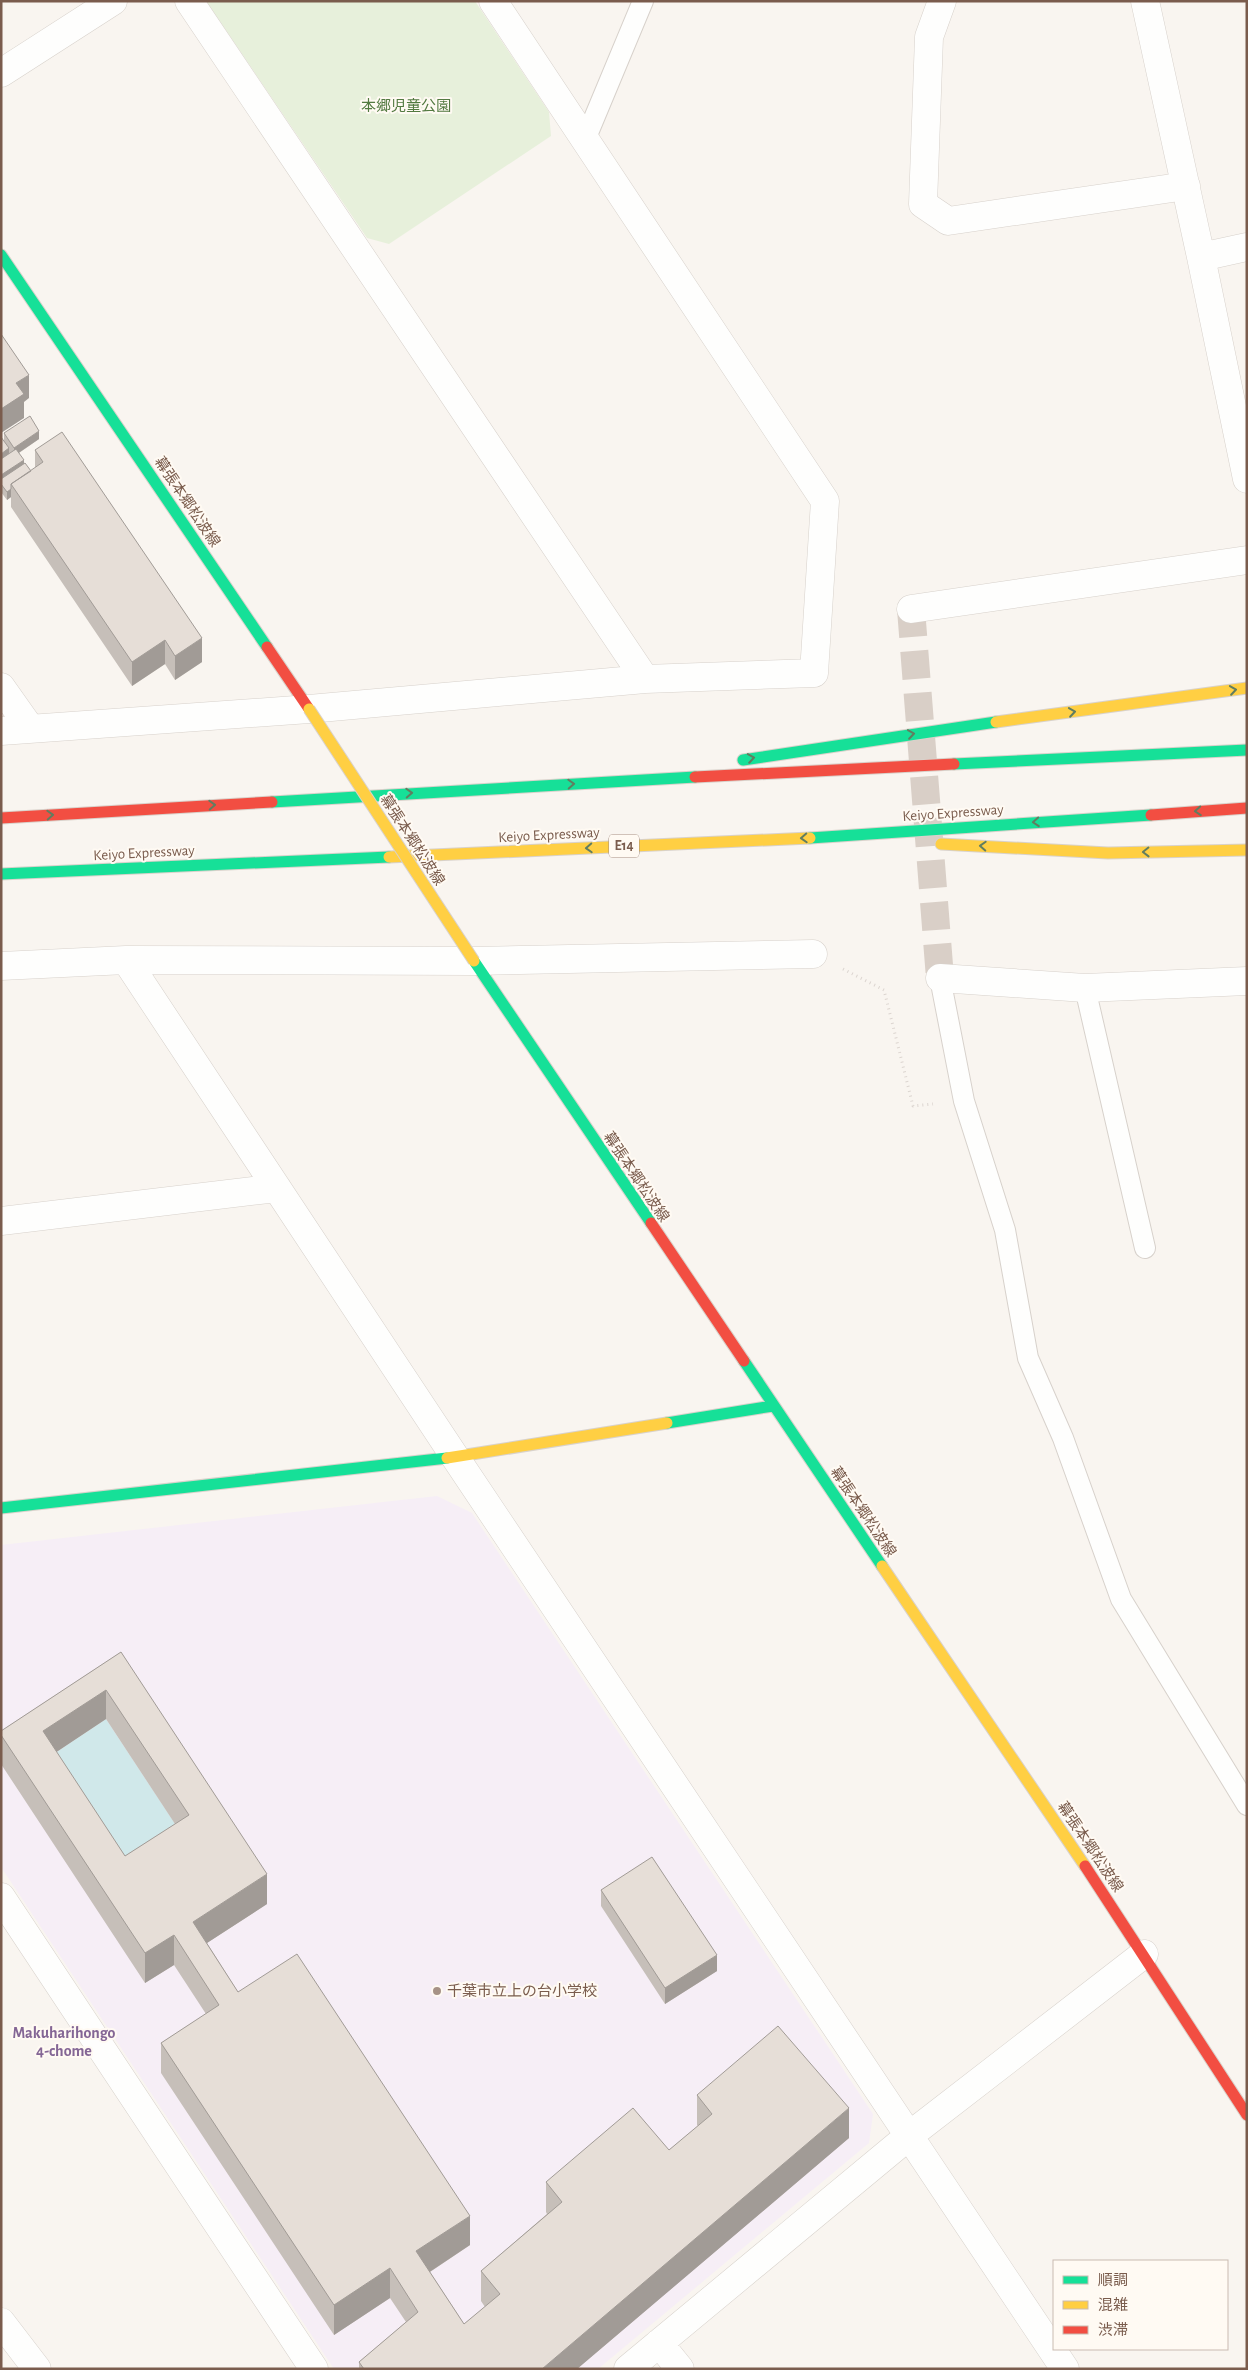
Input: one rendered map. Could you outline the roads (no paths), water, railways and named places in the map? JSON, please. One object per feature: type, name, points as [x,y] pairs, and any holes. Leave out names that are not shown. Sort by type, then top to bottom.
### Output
[{"type":"main road","name":"幕張本郷松波線","points":[[1,255],[310,709],[474,961],[1144,1954],[1247,2115]]},
{"type":"main road","points":[[736,761],[882,738],[1247,688]]},
{"type":"main road","points":[[1,818],[599,782],[1247,750]]},
{"type":"main road","points":[[599,782],[716,764]]},
{"type":"main road","name":"Keiyo Expressway","points":[[1,874],[824,837],[1247,808]]},
{"type":"main road","points":[[824,837],[1108,853],[1247,850]]},
{"type":"main road","points":[[1,1508],[455,1457],[773,1406]]},
{"type":"street","points":[[1,73],[112,1]]},
{"type":"street","points":[[190,1],[645,679]]},
{"type":"street","points":[[1,731],[310,709],[645,679],[814,673],[824,501],[493,1]]},
{"type":"street","points":[[942,1],[930,37],[924,204],[948,221],[1186,186]]},
{"type":"street","points":[[1145,1],[1247,478]]},
{"type":"street","points":[[1201,257],[1247,247]]},
{"type":"street","points":[[912,609],[1247,560]]},
{"type":"street","points":[[1,687],[30,728]]},
{"type":"street","points":[[1,966],[126,960],[474,961],[813,954]]},
{"type":"street","points":[[126,960],[455,1457],[1065,2369]]},
{"type":"street","points":[[940,978],[1085,988],[1247,981]]},
{"type":"street","points":[[1,1221],[277,1188]]},
{"type":"street","points":[[1,1897],[314,2369]]},
{"type":"street","points":[[628,2369],[910,2135],[1144,1954]]},
{"type":"street","points":[[1,2322],[37,2369]]},
{"type":"street","points":[[659,2343],[680,2369]]},
{"type":"lane","points":[[585,140],[643,1]]},
{"type":"lane","points":[[940,978],[964,1101],[1005,1230],[1028,1358],[1063,1438],[1121,1599],[1247,1805]]},
{"type":"lane","points":[[1085,988],[1145,1248]]},
{"type":"water","points":[[106,1719],[189,1845],[125,1886],[43,1761]]},
{"type":"tunnel","points":[[911,609],[940,978]]},
{"type":"place","name":"千葉市立上の台小学校","points":[[437,1991]]},
{"type":"district","name":"Makuharihongo 4-chome","points":[[64,2042]]},
{"type":"park label","name":"本郷児童公園","points":[[406,106]]}]
